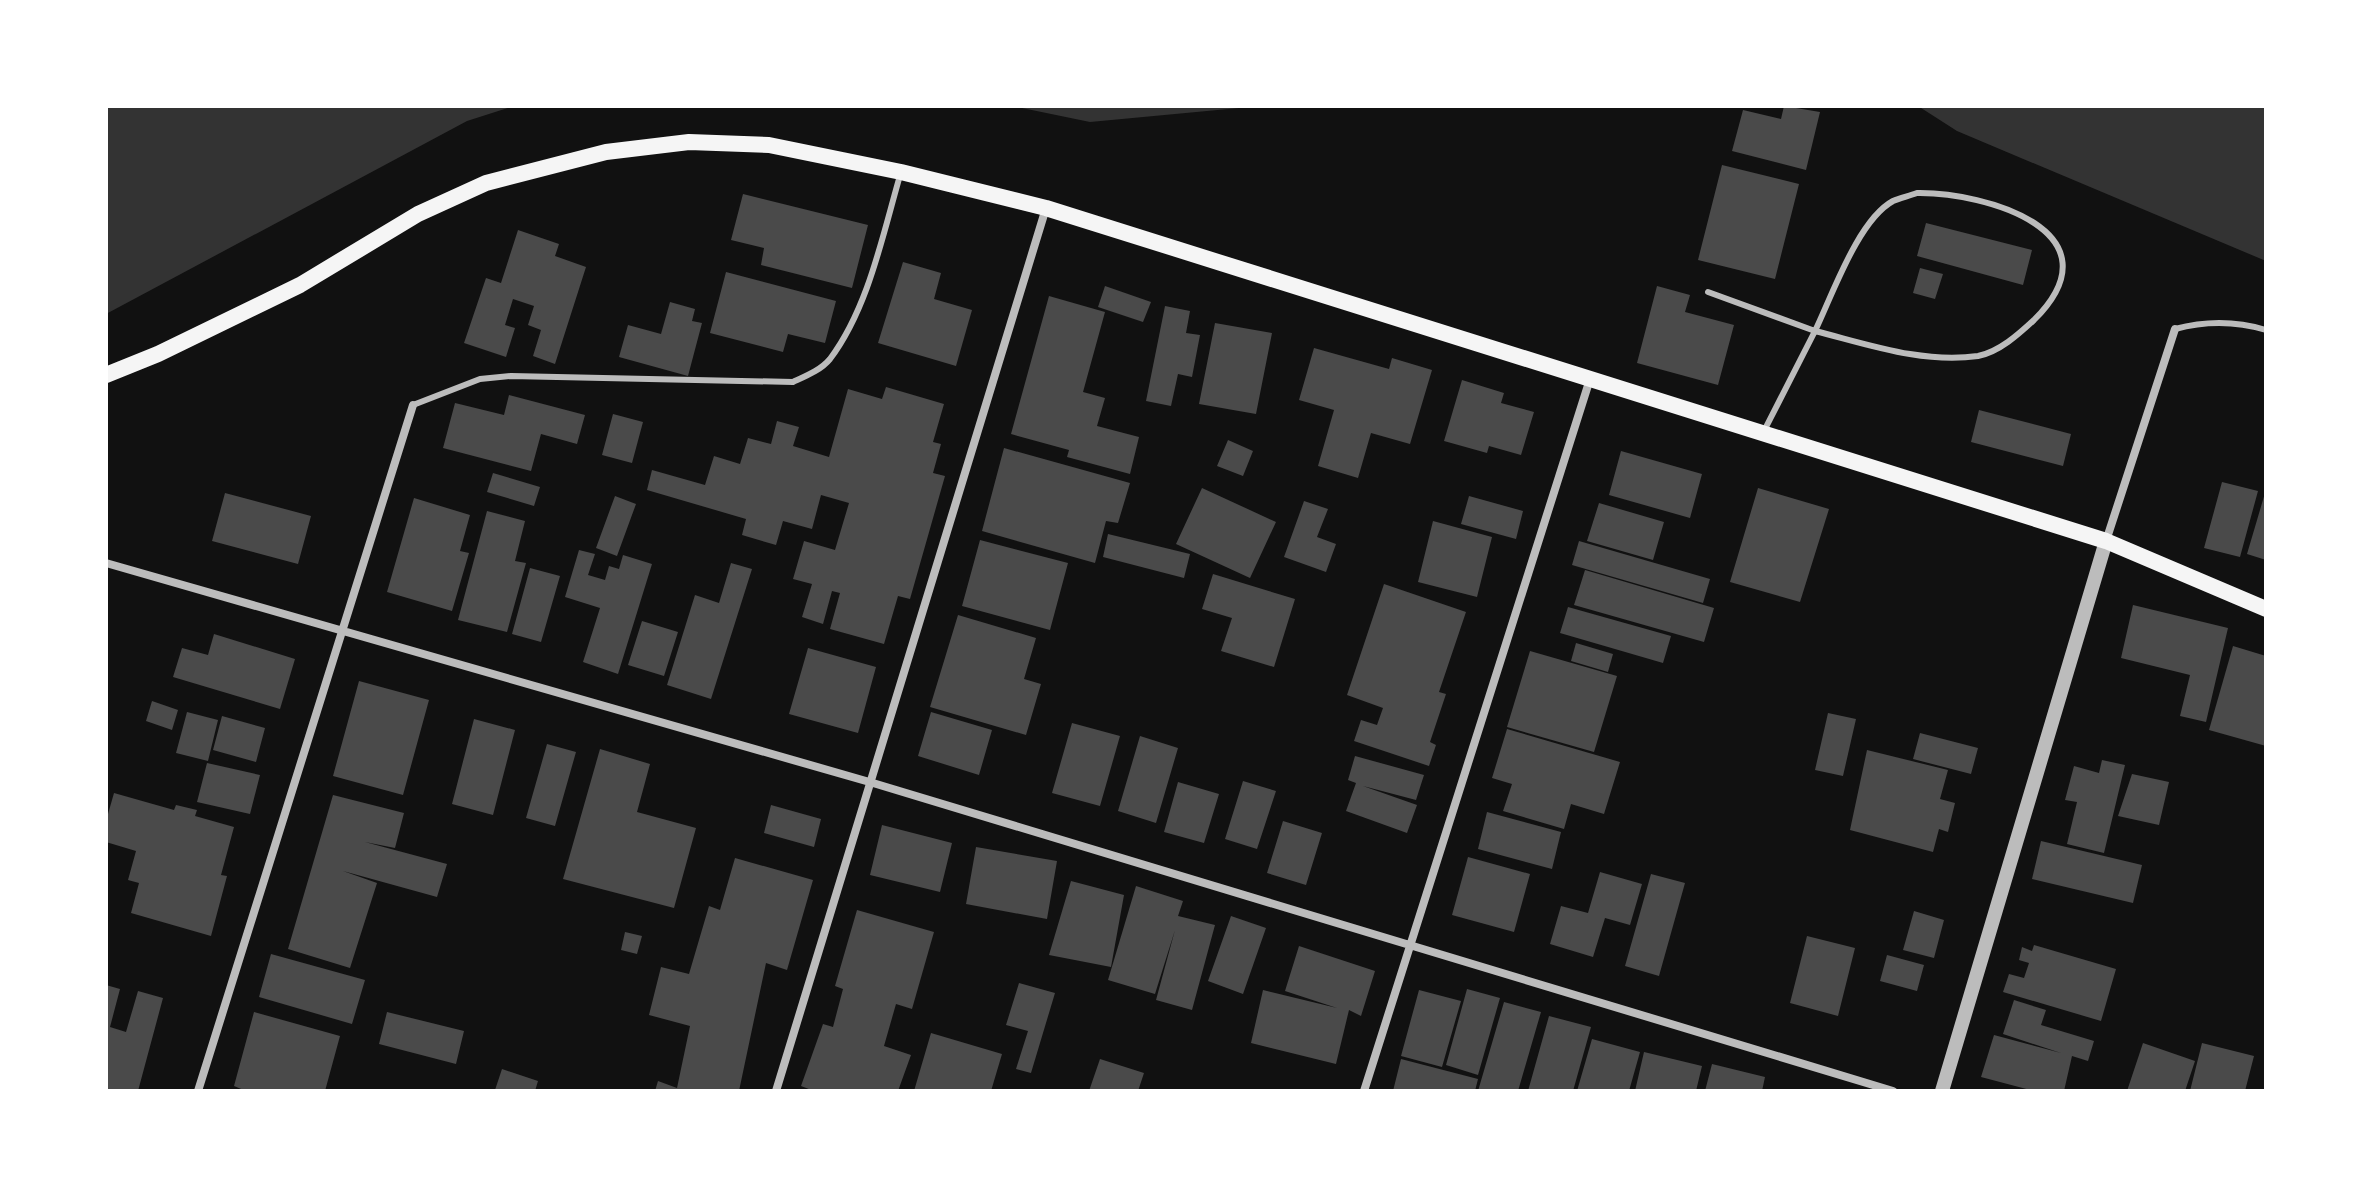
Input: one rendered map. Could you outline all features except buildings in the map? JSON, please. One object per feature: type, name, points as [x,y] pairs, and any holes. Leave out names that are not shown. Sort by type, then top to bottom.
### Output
[{"type":"main road","points":[[106,375],[158,354],[300,285],[418,214],[486,183],[606,152],[689,142],[769,145],[901,172],[1046,208],[1764,431],[2106,541],[2266,609]]},
{"type":"street","points":[[776,1091],[873,783],[1046,208]]},
{"type":"street","points":[[1942,1091],[2106,541],[2175,329]]},
{"type":"street","points":[[1364,1091],[1590,379]]},
{"type":"street","points":[[198,1091],[413,405]]},
{"type":"street","points":[[106,563],[873,783],[1893,1091]]},
{"type":"lane","points":[[413,405],[480,379],[511,376],[793,382],[829,361],[848,327],[876,259],[901,172]]},
{"type":"lane","points":[[1708,292],[1815,331],[1942,359],[1981,355],[2017,336],[2046,308],[2060,280],[2060,254],[2046,229],[2009,210],[1969,195],[1917,193],[1892,202],[1876,215],[1853,252],[1815,331],[1764,431]]},
{"type":"lane","points":[[2175,329],[2199,323],[2248,324],[2266,330]]},
{"type":"shaded area","points":[[106,106],[514,106],[467,121],[106,314]]},
{"type":"shaded area","points":[[1012,106],[1260,106],[1090,122]]},
{"type":"shaded area","points":[[1918,106],[2266,106],[2266,261],[1957,131]]}]
